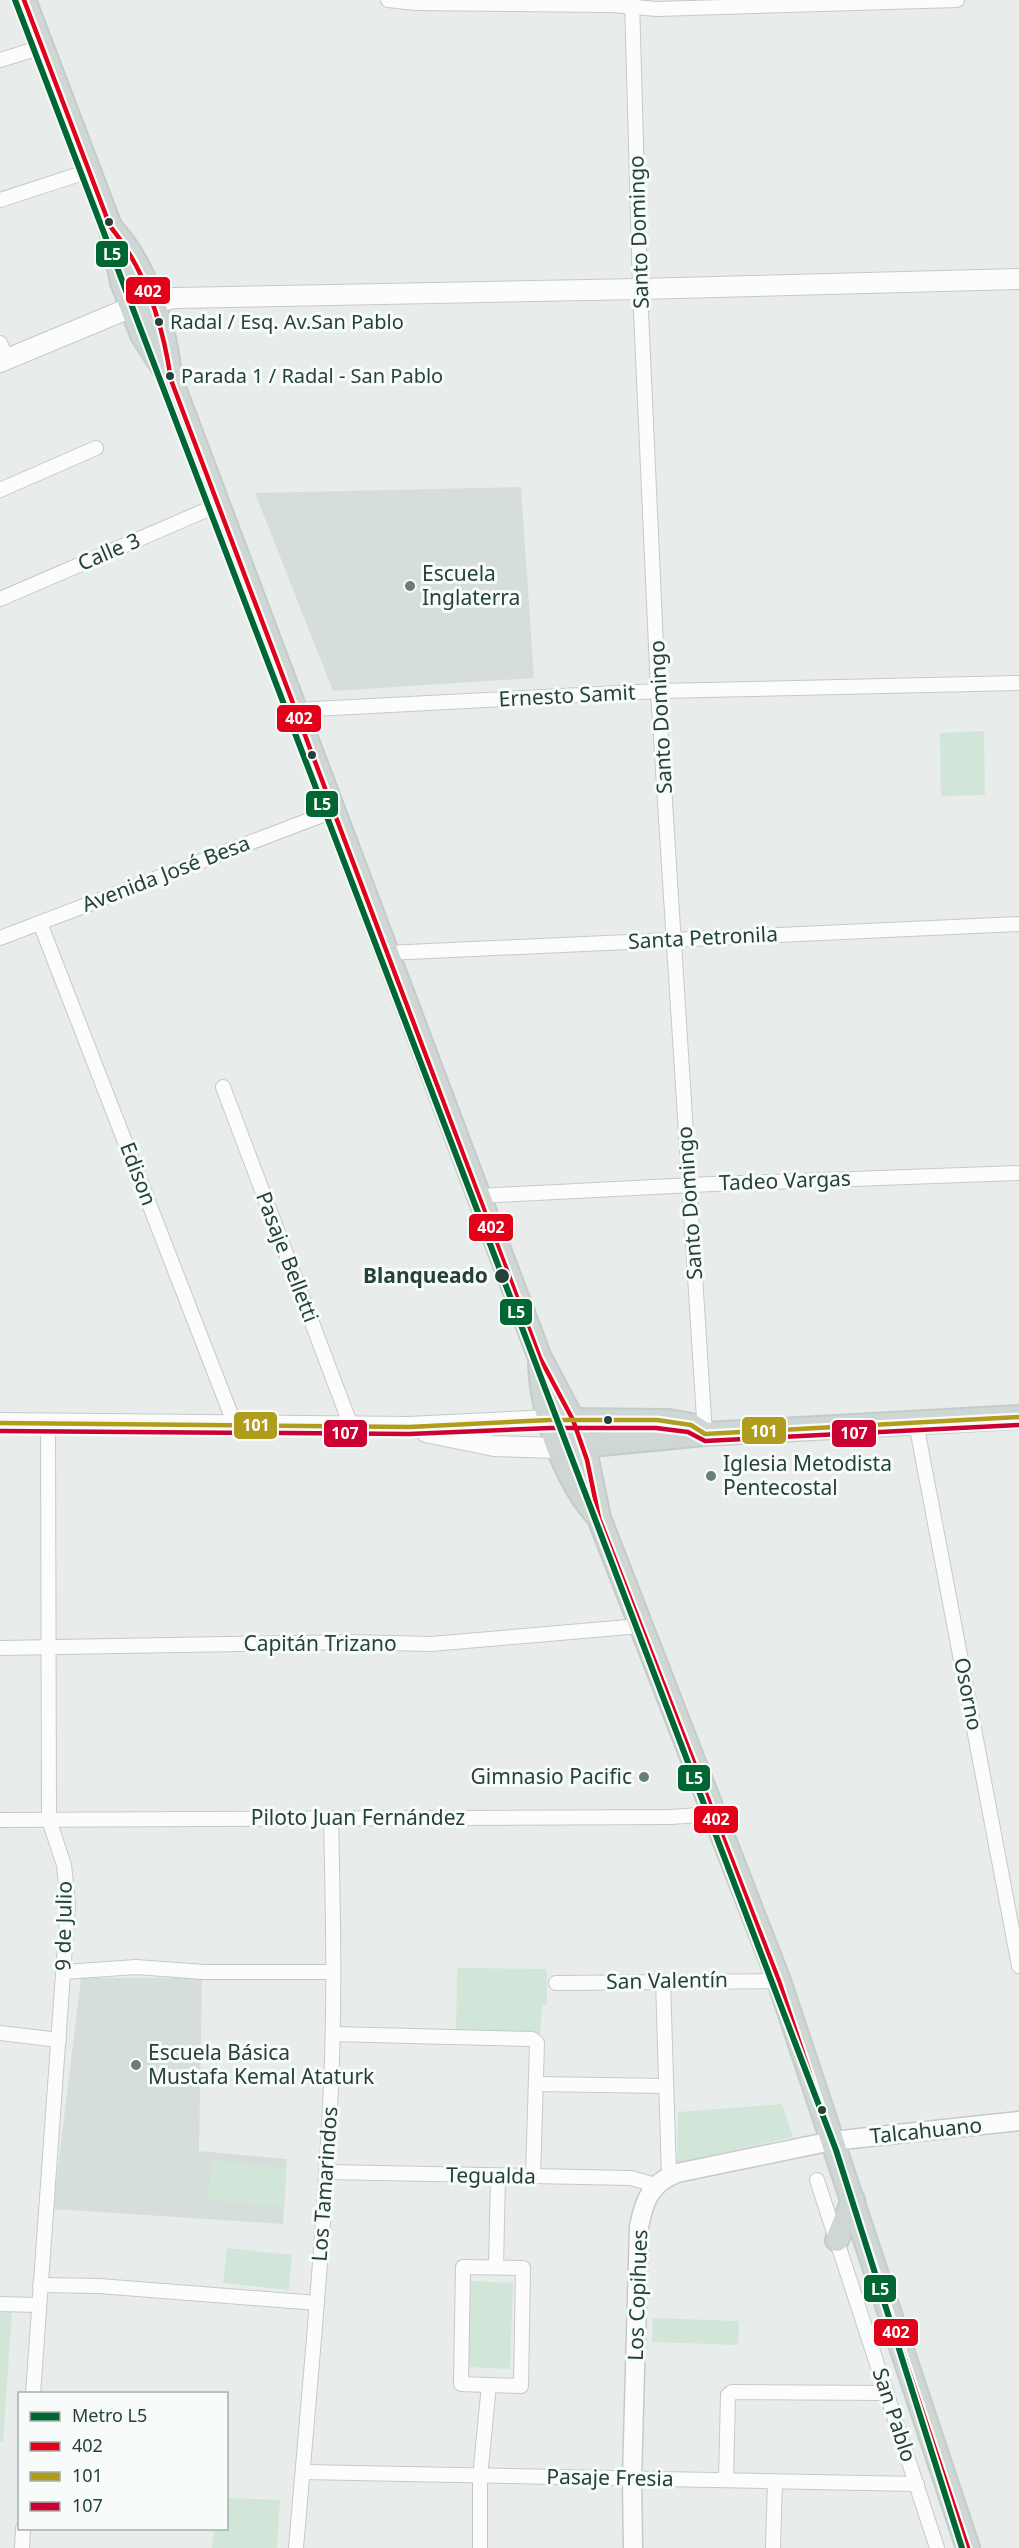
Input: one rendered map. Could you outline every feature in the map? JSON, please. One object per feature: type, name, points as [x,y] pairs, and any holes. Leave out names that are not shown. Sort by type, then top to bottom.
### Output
[{"type":"main road","name":"San Pablo","points":[[24,0],[110,226],[122,282],[142,304],[142,335],[171,380],[540,1358],[573,1420],[582,1446],[599,1518],[778,1981],[968,2548]]},
{"type":"main road","points":[[2,354],[142,304],[175,298],[640,290],[1019,279]]},
{"type":"main road","name":"San Pablo","points":[[540,1358],[542,1390],[560,1448],[573,1482],[584,1501],[599,1518]]},
{"type":"main road","points":[[409,1427],[451,1439],[494,1446],[560,1448],[705,1434],[1019,1417]]},
{"type":"main road","points":[[0,1423],[409,1427],[550,1420],[669,1420],[691,1425],[705,1434]]},
{"type":"main road","points":[[837,2240],[853,2200]]},
{"type":"street","points":[[388,0],[632,4],[657,9],[957,0]]},
{"type":"street","name":"Santo Domingo","points":[[632,4],[640,290],[658,692],[705,1434]]},
{"type":"street","points":[[0,60],[42,47]]},
{"type":"street","points":[[0,200],[89,171]]},
{"type":"street","points":[[0,490],[96,448]]},
{"type":"street","name":"Calle 3","points":[[0,599],[218,505]]},
{"type":"street","name":"Ernesto Samit","points":[[295,710],[658,692],[1019,682]]},
{"type":"street","name":"Avenida José Besa","points":[[0,938],[333,811]]},
{"type":"street","name":"Edison","points":[[40,923],[236,1425]]},
{"type":"street","name":"Santa Petronila","points":[[387,953],[1019,924]]},
{"type":"street","name":"Pasaje Belletti","points":[[223,1087],[351,1426]]},
{"type":"street","name":"Tadeo Vargas","points":[[478,1196],[1019,1173]]},
{"type":"street","name":"Osorno","points":[[916,1423],[1019,1966]]},
{"type":"street","name":"9 de Julio","points":[[33,2392],[64,1972],[67,1887],[60,1850],[49,1820],[48,1424]]},
{"type":"street","name":"Capitán Trizano","points":[[0,1648],[458,1643],[640,1626]]},
{"type":"street","name":"Piloto Juan Fernández","points":[[0,1820],[670,1817],[715,1814]]},
{"type":"street","name":"Los Tamarindos","points":[[296,2548],[317,2303],[333,2034],[331,1818]]},
{"type":"street","points":[[64,1972],[136,1966],[204,1972],[333,1972]]},
{"type":"street","name":"San Valentín","points":[[556,1983],[778,1981]]},
{"type":"street","name":"Los Copihues","points":[[633,2548],[632,2478],[639,2227],[646,2199],[662,2180],[666,2086],[663,1982]]},
{"type":"street","points":[[0,2033],[59,2040]]},
{"type":"street","points":[[333,2034],[532,2038],[537,2043],[533,2177]]},
{"type":"street","points":[[536,2084],[666,2086]]},
{"type":"street","name":"Talcahuano","points":[[832,2141],[1019,2121]]},
{"type":"street","name":"Tegualda","points":[[326,2172],[662,2180],[832,2141]]},
{"type":"street","points":[[496,2267],[498,2176]]},
{"type":"street","name":"San Pablo","points":[[818,2180],[937,2548]]},
{"type":"street","points":[[463,2267],[523,2268],[521,2386],[489,2385],[461,2384],[463,2267]]},
{"type":"street","points":[[40,2285],[110,2287],[317,2303]]},
{"type":"street","points":[[0,2304],[38,2305]]},
{"type":"street","points":[[480,2548],[480,2477],[489,2385]]},
{"type":"street","points":[[726,2480],[728,2395],[732,2392],[887,2393]]},
{"type":"street","name":"Pasaje Fresia","points":[[303,2472],[917,2484]]},
{"type":"street","points":[[773,2548],[775,2481]]},
{"type":"street","points":[[22,2548],[23,2530]]},
{"type":"shaded area","name":"Escuela Inglaterra","points":[[521,487],[534,678],[333,691],[255,493]]},
{"type":"shaded area","name":"Escuela Básica Mustafa Kemal Ataturk","points":[[81,1978],[202,1978],[199,2151],[287,2159],[283,2224],[53,2209]]},
{"type":"green space","points":[[984,731],[985,795],[941,796],[940,733]]},
{"type":"green space","points":[[457,1968],[547,1969],[547,2005],[542,2005],[540,2034],[456,2032]]},
{"type":"green space","points":[[782,2104],[793,2137],[677,2163],[678,2112]]},
{"type":"green space","points":[[212,2160],[286,2168],[283,2207],[208,2200]]},
{"type":"green space","points":[[227,2248],[292,2255],[289,2290],[223,2283]]},
{"type":"green space","points":[[470,2281],[513,2283],[510,2369],[467,2367]]},
{"type":"green space","points":[[0,2310],[12,2311],[3,2442],[0,2442]]},
{"type":"green space","points":[[653,2318],[739,2321],[738,2345],[652,2342]]},
{"type":"green space","points":[[228,2498],[280,2500],[277,2548],[212,2548],[214,2530],[228,2530]]},
{"type":"metro line","name":"L5","points":[[15,0],[836,2150],[962,2548]]},
{"type":"transit line","name":"402","points":[[24,0],[110,226],[134,261],[151,298],[163,338],[171,380],[540,1358],[573,1420],[587,1460],[599,1518],[779,1981],[968,2548]]},
{"type":"transit line","name":"101","points":[[0,1423],[409,1427],[550,1420],[657,1420],[691,1425],[705,1434],[1019,1417]]},
{"type":"transit line","name":"107","points":[[0,1431],[409,1434],[550,1428],[656,1428],[688,1432],[705,1441],[1019,1425]]},
{"type":"place","name":"Radal / Esq. Av.San Pablo","points":[[159,322]]},
{"type":"place","name":"Parada 1 / Radal - San Pablo","points":[[170,376]]},
{"type":"place","name":"Escuela Inglaterra","points":[[410,586]]},
{"type":"place","name":"Blanqueado","points":[[502,1276]]},
{"type":"place","name":"Iglesia Metodista Pentecostal","points":[[711,1476]]},
{"type":"place","name":"Gimnasio Pacific","points":[[644,1777]]},
{"type":"place","name":"Escuela Básica Mustafa Kemal Ataturk","points":[[136,2065]]}]
